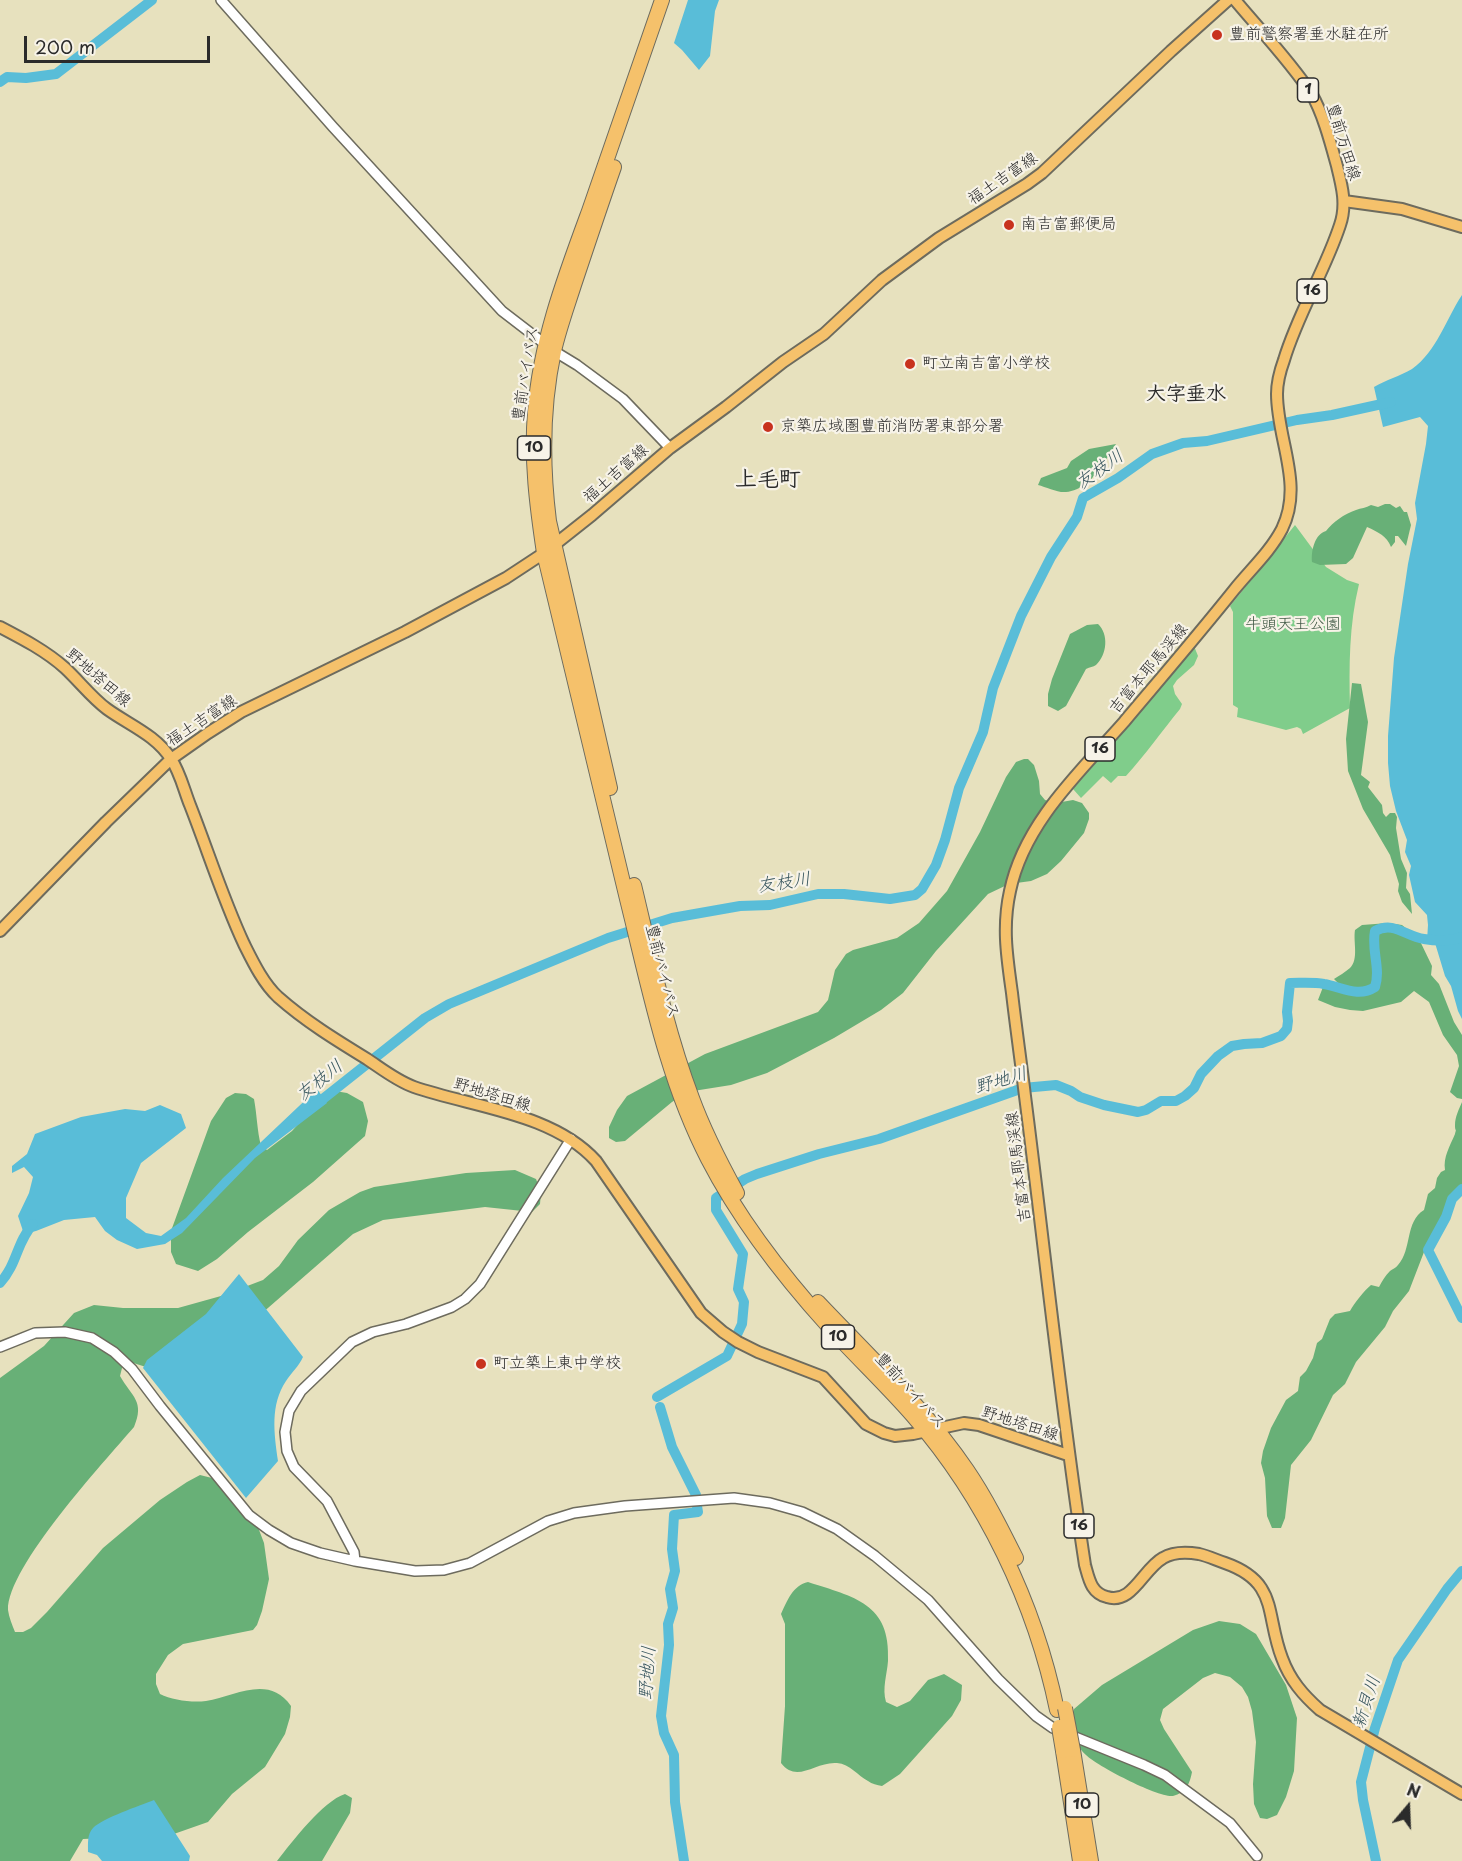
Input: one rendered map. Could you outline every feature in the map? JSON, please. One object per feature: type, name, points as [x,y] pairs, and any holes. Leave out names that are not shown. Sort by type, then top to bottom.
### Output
[{"type":"highway","name":"豊前バイパス","points":[[662,0],[575,248],[535,412],[533,455],[535,489],[544,553],[645,951],[692,1099],[737,1193],[761,1229],[802,1284],[883,1369],[930,1430],[967,1470],[1020,1566],[1038,1611],[1062,1689],[1061,1709],[1068,1751],[1091,1861]]},
{"type":"highway","name":"豊前バイパス","points":[[633,904],[549,521],[545,488],[545,414],[549,348],[672,0]]},
{"type":"highway","name":"豊前バイパス","points":[[1068,1751],[1080,1861]]},
{"type":"main road","name":"福土吉富線","points":[[0,931],[171,759],[241,712],[506,578],[544,553],[670,448],[783,362],[824,334],[882,280],[939,238],[1042,173],[1228,0]]},
{"type":"main road","name":"豊前万田線","points":[[1235,0],[1311,93],[1335,158],[1344,201],[1402,209],[1462,227]]},
{"type":"main road","name":"吉富本耶馬渓線","points":[[1344,201],[1342,221],[1293,333],[1278,381],[1277,402],[1291,490],[1289,506],[1282,527],[1275,540],[1193,642],[1090,759],[1037,827],[1020,857],[1011,887],[1006,909],[1004,940],[1025,1092],[1068,1455],[1089,1582],[1095,1591],[1115,1600],[1127,1596],[1151,1566],[1165,1556],[1177,1553],[1198,1554],[1240,1568],[1260,1585],[1282,1658],[1300,1692],[1320,1710],[1462,1794]]},
{"type":"main road","name":"野地塔田線","points":[[0,627],[56,660],[106,708],[149,735],[171,759],[190,803],[233,920],[259,972],[276,995],[296,1011],[318,1028],[411,1086],[520,1118],[559,1132],[571,1139],[596,1161],[701,1313],[738,1342],[823,1377],[866,1424],[896,1436],[964,1423],[979,1425],[1068,1455]]},
{"type":"street","points":[[222,0],[333,127],[502,311],[549,348],[578,365],[623,399],[670,448]]},
{"type":"street","points":[[355,1561],[354,1552],[327,1501],[294,1467],[287,1451],[285,1432],[289,1411],[301,1391],[352,1342],[373,1332],[406,1324],[443,1311],[465,1299],[480,1284],[571,1139]]},
{"type":"street","points":[[0,1347],[35,1333],[65,1332],[92,1338],[114,1352],[132,1369],[249,1515],[291,1543],[355,1561],[414,1571],[444,1570],[470,1563],[548,1521],[574,1513],[625,1506],[734,1498],[770,1503],[802,1512],[837,1529],[875,1556],[928,1600],[998,1679],[1036,1716],[1053,1728],[1165,1775],[1230,1823],[1257,1856]]},
{"type":"green space","points":[[1116,444],[1095,475],[1082,486],[1063,492],[1038,485],[1041,478],[1067,468],[1071,461],[1089,449]]},
{"type":"green space","points":[[1385,504],[1396,508],[1400,506],[1404,512],[1407,512],[1411,525],[1406,546],[1398,536],[1395,536],[1395,542],[1391,547],[1385,537],[1367,527],[1353,558],[1346,564],[1320,565],[1312,562],[1316,539],[1335,521],[1358,509]]},
{"type":"green space","name":"牛頭天王公園","points":[[1295,525],[1326,567],[1347,580],[1359,584],[1351,630],[1350,708],[1303,734],[1297,727],[1286,730],[1237,717],[1238,708],[1233,705],[1233,612],[1230,606]]},
{"type":"green space","points":[[1098,624],[1102,628],[1105,639],[1100,661],[1086,669],[1066,706],[1058,711],[1048,706],[1052,679],[1070,634],[1087,625]]},
{"type":"green space","points":[[1194,646],[1198,656],[1194,665],[1173,686],[1182,704],[1180,709],[1126,776],[1118,776],[1111,783],[1103,776],[1081,798],[1073,789]]},
{"type":"green space","points":[[1352,683],[1361,684],[1368,722],[1361,775],[1370,782],[1368,787],[1382,805],[1386,817],[1390,813],[1395,813],[1397,817],[1396,828],[1401,859],[1407,873],[1406,888],[1410,894],[1412,914],[1402,902],[1390,855],[1363,809],[1348,771],[1346,739]]},
{"type":"green space","points":[[1028,759],[1034,765],[1040,794],[1045,800],[1056,803],[1073,800],[1082,803],[1089,813],[1084,833],[1047,874],[1031,881],[1009,884],[988,894],[936,951],[903,993],[881,1010],[767,1073],[731,1085],[687,1092],[625,1141],[616,1142],[609,1138],[609,1127],[627,1096],[705,1054],[818,1012],[828,1000],[835,970],[846,954],[897,938],[919,923],[947,891],[980,832],[1006,777],[1016,762]]},
{"type":"green space","points":[[1388,923],[1402,925],[1419,939],[1432,966],[1431,975],[1439,984],[1454,1022],[1462,1035],[1462,1099],[1450,1092],[1459,1066],[1457,1055],[1443,1035],[1429,1002],[1414,991],[1401,1002],[1363,1011],[1335,1007],[1318,1000],[1323,987],[1338,983],[1334,979],[1353,964],[1355,930],[1362,925]]},
{"type":"green space","points":[[335,1091],[347,1093],[363,1102],[368,1121],[365,1136],[313,1182],[217,1259],[198,1271],[176,1264],[171,1252],[171,1231],[211,1121],[226,1098],[235,1093],[246,1094],[254,1099],[261,1146],[267,1150],[292,1131],[317,1103]]},
{"type":"green space","points":[[1462,1102],[1462,1190],[1454,1192],[1448,1199],[1444,1214],[1424,1252],[1409,1291],[1393,1311],[1385,1327],[1356,1362],[1345,1384],[1333,1395],[1311,1440],[1291,1465],[1285,1518],[1281,1528],[1272,1528],[1267,1516],[1265,1478],[1261,1463],[1271,1428],[1286,1400],[1298,1391],[1300,1377],[1313,1358],[1317,1343],[1322,1339],[1330,1319],[1335,1314],[1350,1311],[1371,1285],[1379,1287],[1402,1259],[1414,1221],[1424,1210],[1428,1194],[1435,1188],[1437,1178],[1445,1170],[1446,1156],[1455,1134],[1457,1113]]},
{"type":"green space","points":[[515,1170],[536,1179],[541,1192],[540,1204],[532,1212],[485,1207],[383,1220],[353,1234],[253,1321],[146,1367],[127,1361],[120,1376],[138,1405],[134,1427],[59,1516],[23,1568],[12,1591],[8,1610],[15,1632],[23,1632],[31,1628],[103,1548],[160,1500],[200,1475],[212,1478],[235,1492],[256,1522],[264,1543],[269,1579],[262,1611],[253,1630],[183,1644],[168,1655],[156,1674],[156,1684],[160,1694],[188,1701],[206,1701],[251,1690],[273,1691],[282,1696],[291,1706],[290,1717],[285,1734],[265,1767],[232,1794],[208,1822],[171,1835],[83,1839],[70,1861],[0,1861],[0,1378],[44,1346],[74,1313],[94,1305],[123,1308],[178,1308],[221,1296],[263,1280],[279,1266],[298,1240],[329,1210],[360,1192],[374,1187],[466,1173]]},
{"type":"green space","points":[[808,1582],[854,1598],[876,1614],[883,1626],[887,1642],[888,1661],[884,1692],[886,1702],[897,1707],[910,1701],[928,1680],[944,1674],[962,1685],[961,1700],[952,1716],[900,1774],[882,1786],[864,1779],[842,1764],[829,1763],[794,1772],[781,1763],[785,1706],[785,1624],[781,1614],[794,1590]]},
{"type":"green space","points":[[1219,1621],[1240,1624],[1256,1634],[1286,1685],[1297,1718],[1294,1771],[1286,1797],[1277,1815],[1267,1819],[1260,1818],[1254,1804],[1256,1742],[1252,1711],[1242,1687],[1230,1677],[1215,1673],[1203,1678],[1163,1709],[1160,1720],[1164,1729],[1192,1772],[1187,1787],[1181,1793],[1173,1796],[1142,1787],[1092,1760],[1078,1746],[1067,1729],[1074,1709],[1102,1685],[1193,1630]]},
{"type":"green space","points":[[345,1794],[352,1798],[350,1813],[322,1861],[277,1861],[318,1813],[336,1798]]},
{"type":"water","points":[[688,0],[719,0],[715,11],[710,56],[699,70],[674,43]]},
{"type":"water","points":[[1462,295],[1462,1019],[1435,943],[1427,941],[1427,915],[1415,902],[1409,875],[1411,866],[1405,852],[1407,840],[1396,811],[1390,786],[1388,763],[1394,658],[1417,519],[1415,503],[1428,426],[1420,417],[1383,427],[1374,387],[1412,369],[1421,362],[1435,344]]},
{"type":"water","points":[[317,1089],[327,1103],[255,1158],[182,1233],[165,1244],[137,1249],[117,1240],[105,1231],[95,1217],[64,1220],[24,1234],[18,1216],[29,1193],[33,1177],[24,1167],[12,1173],[12,1166],[27,1154],[35,1134],[81,1117],[125,1109],[145,1111],[160,1105],[181,1114],[186,1128],[141,1163],[126,1198],[126,1218],[146,1233],[161,1236],[186,1218],[223,1178]]},
{"type":"water","points":[[239,1274],[303,1357],[286,1381],[277,1400],[274,1420],[278,1461],[246,1498],[143,1368],[147,1360],[206,1314]]},
{"type":"water","points":[[154,1800],[190,1856],[189,1861],[102,1861],[97,1855],[88,1852],[91,1830],[98,1824]]},
{"type":"waterway","points":[[0,82],[7,77],[26,78],[56,74],[152,0]]},
{"type":"waterway","name":"友枝川","points":[[314,1106],[425,1018],[449,1004],[608,938],[672,918],[740,906],[770,905],[818,894],[844,894],[890,899],[915,895],[922,889],[936,865],[959,788],[983,732],[993,688],[1021,616],[1051,557],[1077,517],[1083,498],[1118,478],[1152,454],[1183,443],[1207,441],[1297,420],[1391,402]]},
{"type":"waterway","name":"野地川","points":[[657,1397],[727,1356],[742,1324],[744,1302],[738,1289],[743,1254],[716,1210],[716,1198],[745,1179],[819,1154],[879,1139],[1023,1088],[1056,1085],[1080,1097],[1104,1105],[1138,1112],[1161,1101],[1176,1101],[1194,1088],[1201,1074],[1218,1056],[1232,1046],[1262,1043],[1281,1036],[1287,1029],[1290,983],[1320,983],[1356,992],[1375,987],[1377,980],[1375,931],[1382,928],[1394,928],[1417,937],[1433,940],[1462,937]]},
{"type":"waterway","name":"新貝川","points":[[1462,1189],[1452,1199],[1446,1217],[1428,1250],[1462,1318]]},
{"type":"waterway","name":"友枝川","points":[[0,1283],[6,1276],[23,1238],[33,1224]]},
{"type":"waterway","name":"野地川","points":[[660,1407],[672,1447],[696,1495]]},
{"type":"waterway","name":"野地川","points":[[684,1861],[675,1802],[674,1755],[664,1733],[661,1716],[669,1645],[668,1624],[673,1608],[670,1589],[675,1571],[672,1549],[674,1515],[698,1512],[697,1506]]},
{"type":"waterway","name":"新貝川","points":[[1376,1861],[1361,1782],[1375,1728],[1398,1660],[1462,1571]]},
{"type":"place","name":"豊前警察署垂水駐在所","points":[[1217,35]]},
{"type":"place","name":"南吉富郵便局","points":[[1009,225]]},
{"type":"place","name":"町立南吉富小学校","points":[[910,364]]},
{"type":"place","name":"京築広域圏豊前消防署東部分署","points":[[768,427]]},
{"type":"place","name":"町立築上東中学校","points":[[481,1364]]},
{"type":"district","name":"大字垂水","points":[[1186,394]]},
{"type":"district","name":"上毛町","points":[[768,480]]}]
